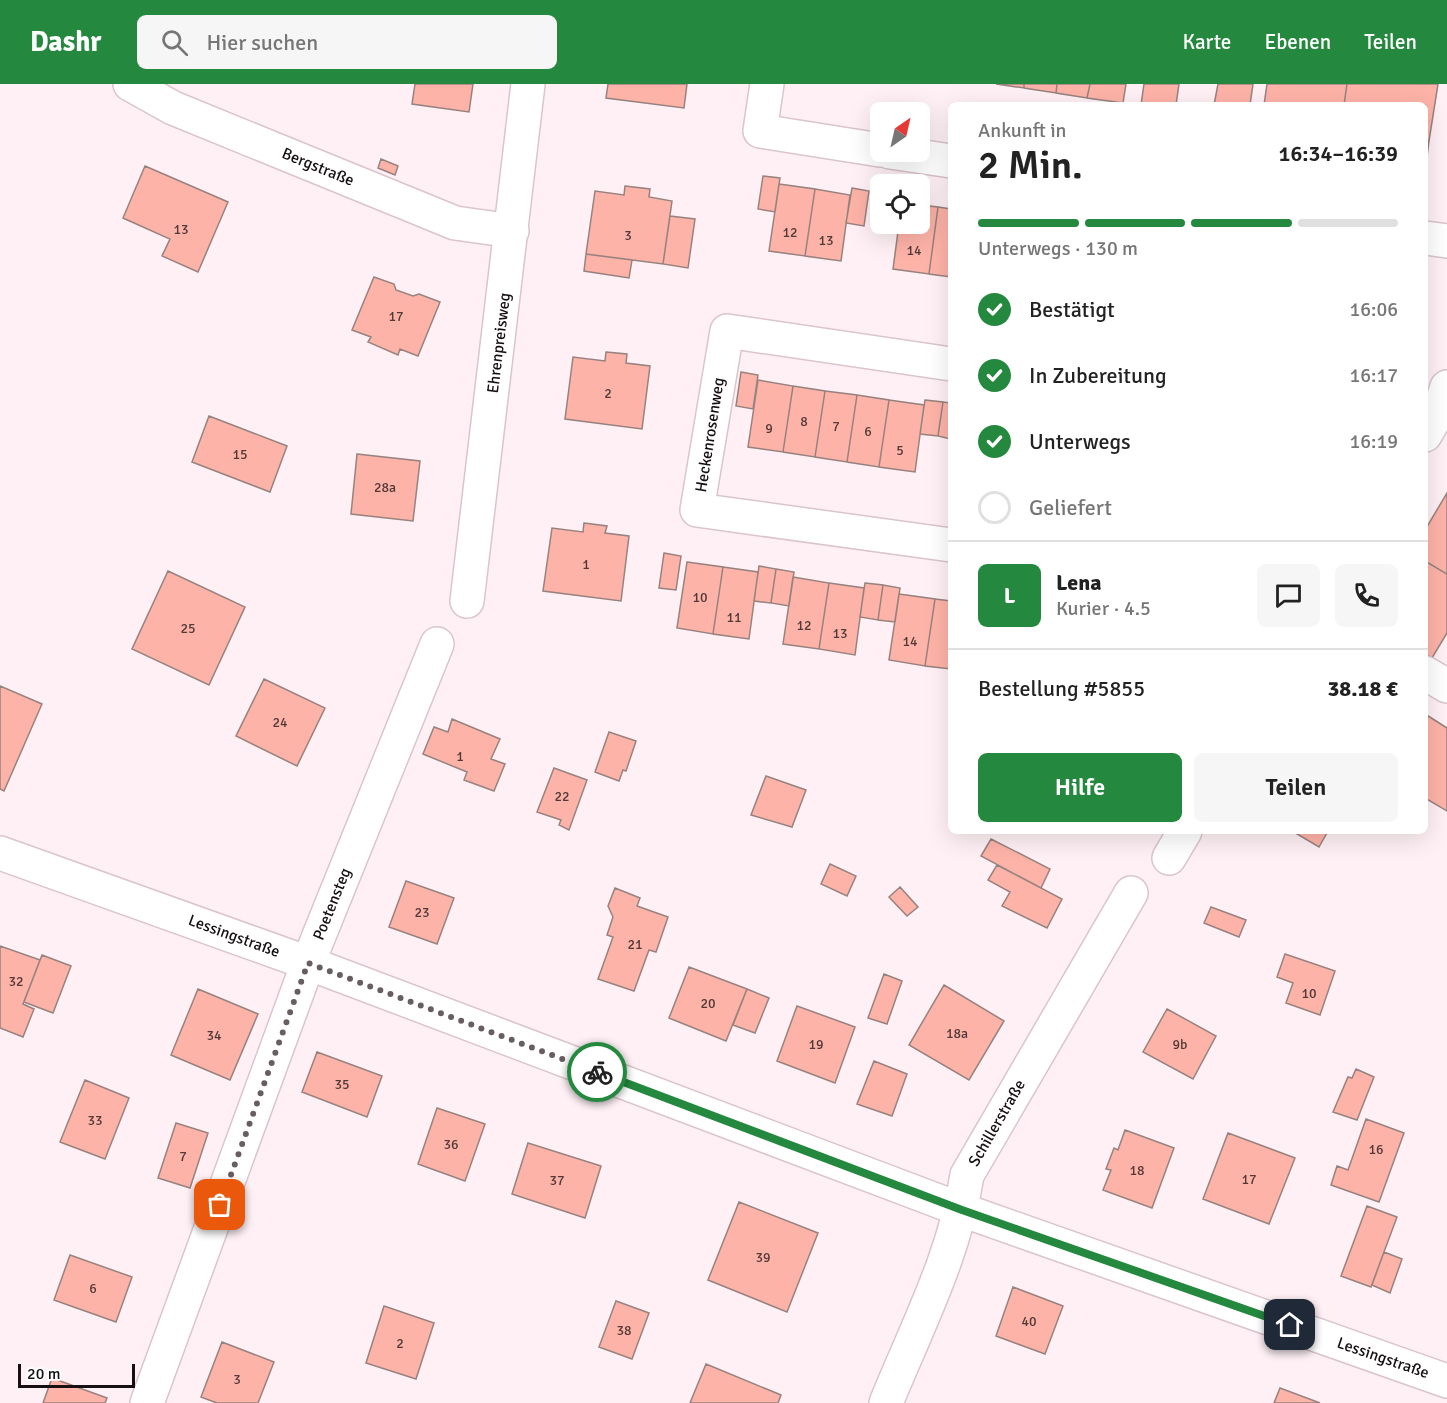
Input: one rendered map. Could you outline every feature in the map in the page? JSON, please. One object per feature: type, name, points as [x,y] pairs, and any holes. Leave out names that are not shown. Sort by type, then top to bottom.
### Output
[{"type":"street","name":"Bergstraße","points":[[130,84],[173,108],[455,223],[512,231]]},
{"type":"street","name":"Ehrenpreisweg","points":[[467,601],[528,84]]},
{"type":"street","points":[[767,84],[760,130],[870,148]]},
{"type":"street","points":[[930,158],[948,161]]},
{"type":"street","points":[[1428,239],[1447,242]]},
{"type":"street","name":"Heckenrosenweg","points":[[948,364],[727,331],[697,510],[948,546]]},
{"type":"street","name":"Poetensteg","points":[[147,1403],[308,963],[437,644]]},
{"type":"street","points":[[1428,675],[1447,686]]},
{"type":"street","name":"Lessingstraße","points":[[0,853],[308,963],[962,1210],[1447,1381]]},
{"type":"street","name":"Schillerstraße","points":[[886,1403],[942,1267],[962,1210],[967,1175],[1131,893]]},
{"type":"building","points":[[415,84],[473,84],[469,112],[412,104]]},
{"type":"building","points":[[608,84],[687,84],[684,108],[606,98]]},
{"type":"building","points":[[996,84],[1024,84],[1024,88]]},
{"type":"building","points":[[1024,84],[1057,84],[1056,93],[1024,88]]},
{"type":"building","points":[[1057,84],[1090,84],[1087,98],[1056,93]]},
{"type":"building","points":[[1090,84],[1126,84],[1123,102],[1087,98]]},
{"type":"building","points":[[1144,84],[1179,84],[1176,102],[1141,102]]},
{"type":"building","points":[[1218,84],[1253,84],[1250,102],[1215,102]]},
{"type":"building","points":[[1267,84],[1347,84],[1344,102],[1264,102]]},
{"type":"building","points":[[1347,84],[1438,84],[1429,141],[1428,102],[1344,102]]},
{"type":"building","points":[[381,159],[398,166],[395,175],[378,168]]},
{"type":"building","points":[[145,166],[228,202],[198,272],[162,256],[170,239],[123,218]]},
{"type":"building","points":[[763,176],[780,178],[775,212],[758,209]]},
{"type":"building","points":[[779,184],[815,189],[805,256],[769,251]]},
{"type":"building","points":[[625,186],[650,189],[649,197],[672,201],[663,264],[586,254],[595,191],[624,195]]},
{"type":"building","points":[[852,188],[869,191],[864,226],[846,223]]},
{"type":"building","points":[[815,189],[850,195],[841,261],[805,256]]},
{"type":"building","points":[[930,206],[938,207],[929,274],[893,269],[898,234],[930,234]]},
{"type":"building","points":[[938,207],[948,209],[948,277],[929,274]]},
{"type":"building","points":[[670,216],[695,219],[688,268],[663,264]]},
{"type":"building","points":[[586,254],[632,260],[629,278],[584,271]]},
{"type":"building","points":[[374,277],[394,284],[396,290],[413,296],[419,294],[440,302],[418,356],[400,349],[398,355],[368,342],[371,337],[352,330]]},
{"type":"building","points":[[606,352],[627,354],[626,363],[650,366],[642,429],[565,419],[573,357],[605,361]]},
{"type":"building","points":[[741,372],[758,375],[753,409],[736,406]]},
{"type":"building","points":[[758,380],[793,386],[783,452],[748,447]]},
{"type":"building","points":[[793,386],[825,391],[815,457],[783,452]]},
{"type":"building","points":[[825,391],[857,395],[847,462],[815,457]]},
{"type":"building","points":[[857,395],[889,400],[879,467],[847,462]]},
{"type":"building","points":[[889,400],[924,405],[915,472],[879,467]]},
{"type":"building","points":[[925,400],[943,402],[938,436],[920,434]]},
{"type":"building","points":[[943,402],[948,403],[948,438],[938,436]]},
{"type":"building","points":[[209,416],[287,446],[270,492],[192,462]]},
{"type":"building","points":[[357,454],[420,461],[413,521],[351,514]]},
{"type":"building","points":[[1447,493],[1447,574],[1428,563],[1428,525]]},
{"type":"building","points":[[584,523],[607,526],[605,533],[629,536],[621,601],[543,591],[552,528],[583,532]]},
{"type":"building","points":[[664,553],[681,556],[676,590],[659,588]]},
{"type":"building","points":[[687,562],[723,567],[713,634],[677,628]]},
{"type":"building","points":[[1428,563],[1447,574],[1447,633],[1432,658],[1428,656]]},
{"type":"building","points":[[759,566],[776,569],[771,603],[754,601]]},
{"type":"building","points":[[723,567],[758,572],[749,639],[713,634]]},
{"type":"building","points":[[776,569],[794,572],[789,606],[771,603]]},
{"type":"building","points":[[168,571],[245,607],[209,685],[132,649]]},
{"type":"building","points":[[793,577],[829,583],[819,649],[783,644]]},
{"type":"building","points":[[829,583],[864,588],[855,655],[819,649]]},
{"type":"building","points":[[865,583],[883,585],[878,620],[860,617]]},
{"type":"building","points":[[883,585],[900,588],[895,622],[878,620]]},
{"type":"building","points":[[899,594],[935,599],[925,666],[889,660]]},
{"type":"building","points":[[935,599],[948,601],[948,669],[925,666]]},
{"type":"building","points":[[264,679],[325,708],[297,766],[236,736]]},
{"type":"building","points":[[0,686],[42,704],[4,791],[0,789]]},
{"type":"building","points":[[1428,716],[1447,728],[1447,811],[1428,800]]},
{"type":"building","points":[[452,719],[500,739],[491,759],[505,764],[494,791],[464,780],[467,772],[423,754],[434,727],[448,732]]},
{"type":"building","points":[[609,732],[636,741],[626,771],[623,770],[619,781],[595,772]]},
{"type":"building","points":[[554,768],[587,780],[569,830],[559,825],[561,820],[537,812]]},
{"type":"building","points":[[766,776],[806,790],[792,827],[751,815]]},
{"type":"building","points":[[1297,834],[1326,834],[1319,847]]},
{"type":"building","points":[[991,839],[1050,869],[1041,888],[981,856]]},
{"type":"building","points":[[830,864],[856,876],[847,896],[821,884]]},
{"type":"building","points":[[997,865],[1062,899],[1047,928],[1002,906],[1010,892],[988,880]]},
{"type":"building","points":[[406,881],[454,898],[437,944],[389,927]]},
{"type":"building","points":[[900,887],[918,907],[907,916],[889,897]]},
{"type":"building","points":[[615,888],[640,898],[637,906],[668,917],[656,952],[649,950],[634,991],[598,979],[613,937],[607,935],[613,917],[608,906]]},
{"type":"building","points":[[1211,907],[1246,920],[1239,937],[1204,923]]},
{"type":"building","points":[[0,946],[40,960],[23,1004],[34,1009],[23,1037],[0,1028]]},
{"type":"building","points":[[1285,954],[1335,971],[1320,1015],[1286,1003],[1293,983],[1277,977]]},
{"type":"building","points":[[42,955],[71,966],[53,1013],[24,1002]]},
{"type":"building","points":[[689,967],[747,989],[726,1041],[669,1018]]},
{"type":"building","points":[[884,974],[902,981],[887,1024],[868,1018]]},
{"type":"building","points":[[944,985],[1004,1021],[969,1080],[909,1045]]},
{"type":"building","points":[[198,989],[258,1014],[230,1080],[171,1055]]},
{"type":"building","points":[[747,989],[769,998],[755,1033],[733,1025]]},
{"type":"building","points":[[797,1006],[855,1027],[835,1083],[777,1061]]},
{"type":"building","points":[[1167,1009],[1216,1036],[1193,1079],[1143,1052]]},
{"type":"building","points":[[317,1052],[382,1076],[367,1117],[302,1092]]},
{"type":"building","points":[[874,1061],[907,1074],[892,1116],[857,1104]]},
{"type":"building","points":[[1356,1069],[1374,1077],[1357,1120],[1333,1112],[1348,1077],[1352,1078]]},
{"type":"building","points":[[85,1080],[129,1098],[105,1159],[60,1142]]},
{"type":"building","points":[[437,1108],[485,1124],[465,1181],[418,1164]]},
{"type":"building","points":[[1366,1119],[1404,1133],[1379,1202],[1331,1185],[1337,1166],[1348,1170]]},
{"type":"building","points":[[176,1123],[208,1133],[190,1188],[158,1178]]},
{"type":"building","points":[[1125,1130],[1174,1148],[1152,1208],[1103,1190],[1111,1170],[1106,1169],[1114,1148],[1118,1150]]},
{"type":"building","points":[[1228,1133],[1295,1158],[1269,1224],[1203,1199]]},
{"type":"building","points":[[528,1143],[601,1166],[585,1218],[512,1194]]},
{"type":"building","points":[[739,1202],[818,1233],[787,1312],[708,1280]]},
{"type":"building","points":[[1367,1206],[1397,1217],[1371,1287],[1341,1276]]},
{"type":"building","points":[[1384,1252],[1402,1259],[1390,1293],[1372,1285]]},
{"type":"building","points":[[70,1255],[132,1277],[116,1322],[54,1300]]},
{"type":"building","points":[[1013,1287],[1063,1306],[1045,1354],[996,1336]]},
{"type":"building","points":[[616,1301],[649,1313],[632,1359],[599,1347]]},
{"type":"building","points":[[384,1306],[434,1323],[416,1379],[366,1363]]},
{"type":"building","points":[[222,1342],[274,1362],[258,1403],[217,1403],[201,1397]]},
{"type":"building","points":[[706,1364],[781,1395],[778,1403],[690,1403]]},
{"type":"building","points":[[52,1378],[107,1398],[105,1403],[43,1403]]},
{"type":"building","points":[[1280,1388],[1320,1403],[1274,1403]]},
{"type":"way so far","points":[[220,1205],[308,963],[597,1072]]},
{"type":"route","points":[[597,1072],[962,1210],[1290,1325]]}]
